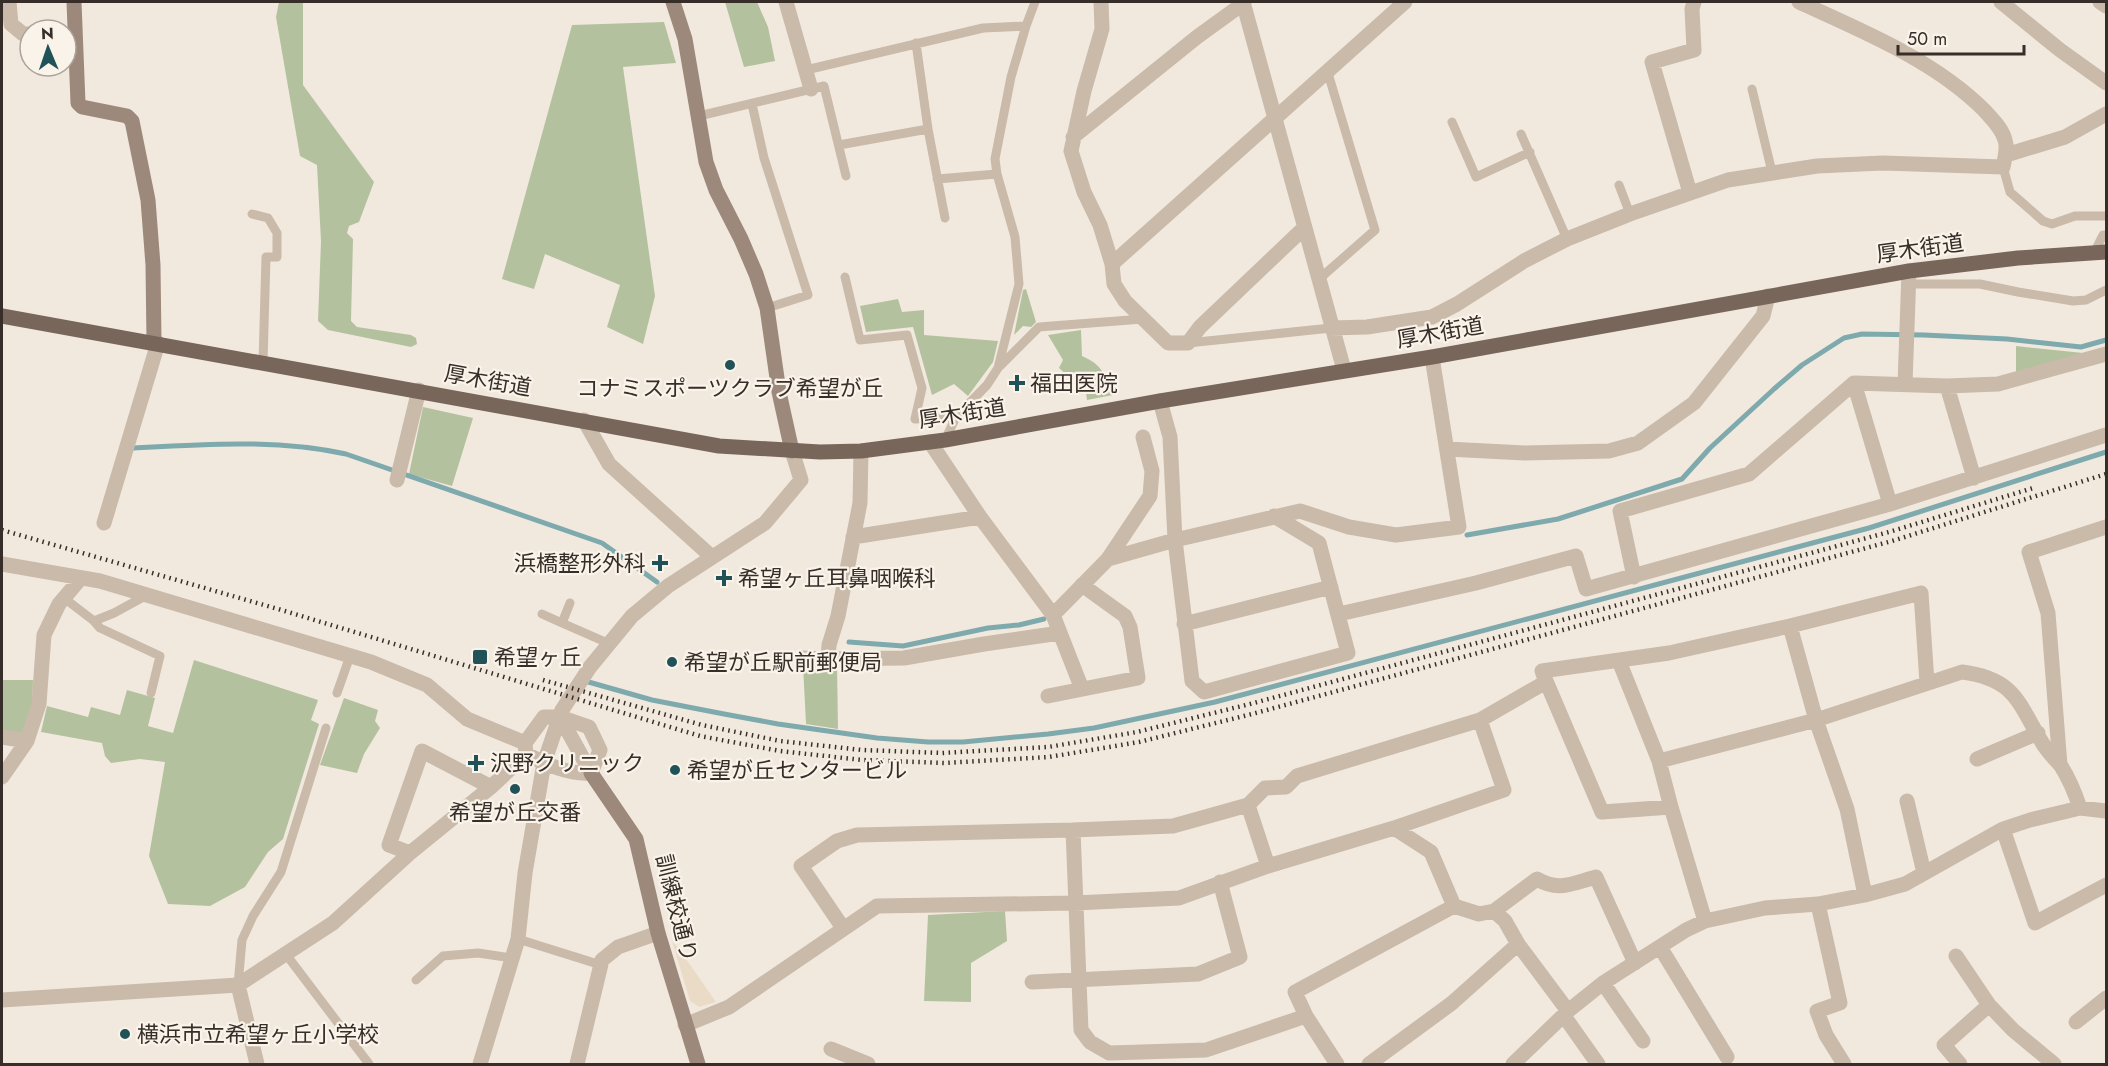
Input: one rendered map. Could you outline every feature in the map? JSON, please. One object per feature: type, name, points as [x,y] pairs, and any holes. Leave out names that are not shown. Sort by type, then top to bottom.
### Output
[{"type":"main road","name":"厚木街道","points":[[2,316],[719,446],[792,451],[861,450],[938,441],[1160,401],[1432,357],[1768,296],[1909,278],[2018,258],[2100,253]]},
{"type":"street","points":[[9,2],[11,24],[18,30]]},
{"type":"street","points":[[72,18],[74,2]]},
{"type":"street","points":[[480,1065],[518,939],[525,873],[544,763],[562,710],[590,667],[632,616],[668,586],[765,523],[801,480],[779,392],[767,308],[741,239],[716,190],[710,171],[684,39],[673,2]]},
{"type":"street","points":[[786,2],[811,88]]},
{"type":"street","points":[[1073,137],[1244,2],[1344,370]]},
{"type":"street","points":[[1112,264],[1405,2]]},
{"type":"street","points":[[1690,193],[1652,62],[1694,50],[1692,9],[1694,2]]},
{"type":"street","points":[[1799,2],[1889,45],[1934,70],[1962,90],[1996,123],[2005,138],[2005,161]]},
{"type":"street","points":[[2001,2],[2060,50],[2106,83]]},
{"type":"street","points":[[2100,2],[2106,6]]},
{"type":"street","points":[[1104,4],[1100,40],[1084,91],[1071,151],[1084,192],[1100,225],[1112,264],[1114,284],[1125,301],[1168,343],[1188,343],[1200,327],[1304,228]]},
{"type":"street","points":[[75,78],[78,103],[82,107],[127,116],[132,121],[148,200],[153,266],[156,343],[104,523]]},
{"type":"street","points":[[1331,328],[1367,327],[1432,317],[1457,304],[1524,261],[1567,239],[1728,180],[1817,166],[2005,161],[2066,137],[2106,114]]},
{"type":"street","points":[[1905,384],[1909,278]]},
{"type":"street","points":[[1448,449],[1525,453],[1609,451],[1638,443],[1694,403],[1763,316],[1768,296]]},
{"type":"street","points":[[1634,577],[1620,511],[1749,474],[1854,383],[1947,386],[1998,384],[2106,354]]},
{"type":"street","points":[[1108,559],[1175,540],[1300,511],[1349,527],[1396,535],[1459,527],[1432,357]]},
{"type":"street","points":[[1854,383],[1890,504]]},
{"type":"street","points":[[1947,386],[1974,478]]},
{"type":"street","points":[[397,480],[418,390]]},
{"type":"street","points":[[1160,401],[1170,437],[1175,540],[1192,681],[1204,692],[1348,653],[1319,543],[1274,516]]},
{"type":"street","points":[[584,420],[609,464],[712,557]]},
{"type":"street","points":[[1339,614],[1476,583],[1576,556],[1586,590],[1890,504],[2106,435]]},
{"type":"street","points":[[1053,615],[1108,559],[1150,496],[1152,471],[1143,437]]},
{"type":"street","points":[[938,441],[980,517],[1053,615],[1082,689]]},
{"type":"street","points":[[828,659],[829,645],[838,616],[860,503],[861,450]]},
{"type":"street","points":[[853,537],[980,517]]},
{"type":"street","points":[[2060,765],[2048,613],[2029,552],[2106,527]]},
{"type":"street","points":[[2,564],[100,581],[371,662],[427,685],[467,719],[526,748],[544,763],[579,774],[591,773],[560,717]]},
{"type":"street","points":[[2,777],[27,741],[39,704],[44,636],[58,604],[81,578]]},
{"type":"street","points":[[1048,696],[1138,678],[1130,627],[1125,616],[1082,585]]},
{"type":"street","points":[[1184,624],[1331,587]]},
{"type":"street","points":[[843,928],[801,866],[837,841],[857,835],[1173,826],[1248,805],[1265,788],[1286,787],[1297,776],[1480,720],[1542,672],[1669,653],[1921,593],[1927,683]]},
{"type":"street","points":[[1790,626],[1816,720],[1846,809],[1865,895]]},
{"type":"street","points":[[802,658],[903,658],[1060,633]]},
{"type":"street","points":[[1619,660],[1659,761],[1706,921]]},
{"type":"street","points":[[1542,672],[1602,812],[1671,807]]},
{"type":"street","points":[[1659,761],[1816,720],[1962,672],[1982,675],[2000,683],[2022,705],[2044,746],[2060,765],[2073,786],[2079,808]]},
{"type":"street","points":[[2,1000],[238,985],[333,923],[410,853],[491,787],[526,748],[544,717],[560,717]]},
{"type":"street","points":[[685,1025],[729,1007],[877,906],[1075,903],[1179,898],[1268,866],[1394,828],[1504,790],[1480,720]]},
{"type":"street","points":[[1977,759],[2038,733]]},
{"type":"street","points":[[2,737],[27,741]]},
{"type":"street","points":[[410,853],[389,845],[422,752],[491,787]]},
{"type":"street","name":"訓練校通り","points":[[591,773],[636,840],[658,933],[698,1065]]},
{"type":"street","points":[[1907,801],[1924,873]]},
{"type":"street","points":[[1248,805],[1268,866]]},
{"type":"street","points":[[1513,1065],[1566,1013],[1603,983],[1686,930],[1706,921],[1764,908],[1818,904],[1865,895],[1905,884],[2003,829],[2079,808],[2106,812]]},
{"type":"street","points":[[1394,828],[1431,852],[1454,906]]},
{"type":"street","points":[[2003,829],[2035,924],[2106,885]]},
{"type":"street","points":[[1073,830],[1081,1030],[1090,1042],[1109,1053],[1158,1058],[1206,1050],[1306,1016]]},
{"type":"street","points":[[1337,1065],[1306,1016],[1295,992],[1454,906],[1479,914],[1494,912],[1537,879],[1548,885],[1559,887],[1596,877],[1635,963]]},
{"type":"street","points":[[1032,982],[1198,974],[1240,957],[1220,882]]},
{"type":"street","points":[[1818,904],[1839,1003],[1817,1011],[1826,1035],[1844,1065]]},
{"type":"street","points":[[1494,912],[1505,921],[1598,1065]]},
{"type":"street","points":[[577,1065],[602,960],[618,947],[658,933]]},
{"type":"street","points":[[1369,1065],[1452,1003],[1518,944]]},
{"type":"street","points":[[1660,947],[1727,1057]]},
{"type":"street","points":[[1956,956],[1989,1005],[2013,1030],[2054,1065]]},
{"type":"street","points":[[1603,983],[1643,1041]]},
{"type":"street","points":[[238,985],[257,1065]]},
{"type":"street","points":[[2076,1022],[2106,998]]},
{"type":"street","points":[[1960,1065],[1944,1045],[1989,1005]]},
{"type":"street","points":[[831,1049],[864,1064]]},
{"type":"lane","points":[[998,368],[1019,284],[1015,237],[997,174],[996,159],[1005,102],[1035,2]]},
{"type":"lane","points":[[806,70],[983,28],[1026,26]]},
{"type":"lane","points":[[916,43],[928,129],[945,218]]},
{"type":"lane","points":[[1318,280],[1375,230],[1327,70]]},
{"type":"lane","points":[[699,116],[824,86],[846,176]]},
{"type":"lane","points":[[1752,89],[1772,172]]},
{"type":"lane","points":[[752,104],[765,158],[808,295],[767,308]]},
{"type":"lane","points":[[1452,122],[1476,177],[1530,153]]},
{"type":"lane","points":[[839,145],[928,129]]},
{"type":"lane","points":[[1521,134],[1567,239]]},
{"type":"lane","points":[[2005,161],[2010,192],[2043,221],[2052,224],[2075,216],[2106,216]]},
{"type":"lane","points":[[937,179],[997,174]]},
{"type":"lane","points":[[1619,185],[1630,214]]},
{"type":"lane","points":[[252,214],[268,218],[277,233],[277,257],[266,257],[263,362]]},
{"type":"lane","points":[[2100,253],[2103,235],[2106,235]]},
{"type":"lane","points":[[845,277],[860,340],[907,335],[922,388],[915,419],[956,417]]},
{"type":"lane","points":[[1909,278],[1980,284],[2073,301],[2086,300],[2106,290]]},
{"type":"lane","points":[[938,441],[956,417],[987,385],[998,368],[1039,327],[1143,319]]},
{"type":"lane","points":[[1188,343],[1331,328]]},
{"type":"lane","points":[[94,621],[147,595]]},
{"type":"lane","points":[[64,598],[100,628],[160,656],[151,693]]},
{"type":"lane","points":[[562,623],[570,603]]},
{"type":"lane","points":[[542,614],[610,644]]},
{"type":"lane","points":[[337,693],[350,656]]},
{"type":"lane","points":[[238,985],[242,940],[281,872],[326,728]]},
{"type":"lane","points":[[518,939],[601,965]]},
{"type":"lane","points":[[416,980],[443,956],[478,952],[512,958]]},
{"type":"lane","points":[[285,953],[369,1065]]},
{"type":"green space","points":[[279,2],[303,2],[303,85],[374,182],[359,222],[349,226],[347,233],[353,239],[351,321],[357,327],[411,335],[416,338],[417,344],[411,347],[328,330],[318,321],[321,241],[317,165],[300,156],[276,17]]},
{"type":"green space","points":[[725,2],[757,2],[768,27],[775,61],[744,67]]},
{"type":"green space","points":[[664,22],[676,63],[623,67],[655,296],[643,344],[607,327],[620,285],[545,254],[534,289],[502,279],[572,25]]},
{"type":"green space","points":[[1026,289],[1036,322],[1031,327],[1023,326],[1014,335],[1023,290]]},
{"type":"green space","points":[[898,299],[902,312],[924,310],[924,335],[998,341],[993,362],[968,396],[954,384],[932,395],[913,327],[866,332],[860,306]]},
{"type":"green space","points":[[1081,330],[1082,356],[1099,367],[1113,395],[1087,400],[1086,393],[1059,368],[1063,360],[1048,335]]},
{"type":"green space","points":[[2016,346],[2083,353],[2016,373]]},
{"type":"green space","points":[[423,407],[473,418],[452,486],[409,474]]},
{"type":"green space","points":[[194,660],[318,700],[311,720],[319,724],[283,839],[268,852],[245,887],[210,906],[168,904],[149,856],[165,762],[140,759],[111,763],[105,756],[102,743],[41,732],[47,706],[88,717],[91,707],[120,715],[127,690],[155,698],[148,726],[173,733]]},
{"type":"green space","points":[[803,665],[837,665],[838,729],[806,724]]},
{"type":"green space","points":[[2,680],[33,680],[32,717],[25,738],[2,735]]},
{"type":"green space","points":[[344,698],[378,710],[375,721],[380,728],[364,754],[357,773],[320,765]]},
{"type":"green space","points":[[1005,911],[1007,941],[971,963],[971,1002],[924,1001],[928,915]]},
{"type":"shaded area","points":[[672,941],[716,1002],[699,1007],[690,1001]]},
{"type":"waterway","points":[[1467,535],[1558,519],[1682,479],[1710,448],[1774,389],[1802,365],[1844,338],[1862,334],[1924,335],[2007,339],[2081,347],[2106,340]]},
{"type":"waterway","points":[[134,448],[267,444],[346,454],[602,543],[657,582]]},
{"type":"waterway","points":[[585,681],[652,700],[778,724],[877,738],[963,742],[1094,728],[1215,702],[1869,528],[2106,452]]},
{"type":"waterway","points":[[849,642],[903,646],[1044,619]]},
{"type":"railway","points":[[2,530],[278,609],[700,736],[780,751],[862,760],[944,763],[1049,757],[1139,742],[1252,714],[1892,541],[2106,474]]},
{"type":"railway","points":[[543,680],[702,725],[780,741],[862,750],[942,753],[1048,747],[1137,732],[1250,704],[1889,532],[2033,488]]},
{"type":"place","name":"コナミスポーツクラブ希望が丘","points":[[730,365]]},
{"type":"place","name":"福田医院","points":[[1017,383]]},
{"type":"place","name":"浜橋整形外科","points":[[660,563]]},
{"type":"place","name":"希望ヶ丘耳鼻咽喉科","points":[[724,578]]},
{"type":"place","name":"希望ヶ丘","points":[[480,657]]},
{"type":"place","name":"希望が丘駅前郵便局","points":[[672,662]]},
{"type":"place","name":"沢野クリニック","points":[[476,763]]},
{"type":"place","name":"希望が丘センタービル","points":[[675,770]]},
{"type":"place","name":"希望が丘交番","points":[[515,789]]},
{"type":"place","name":"横浜市立希望ヶ丘小学校","points":[[125,1034]]}]
